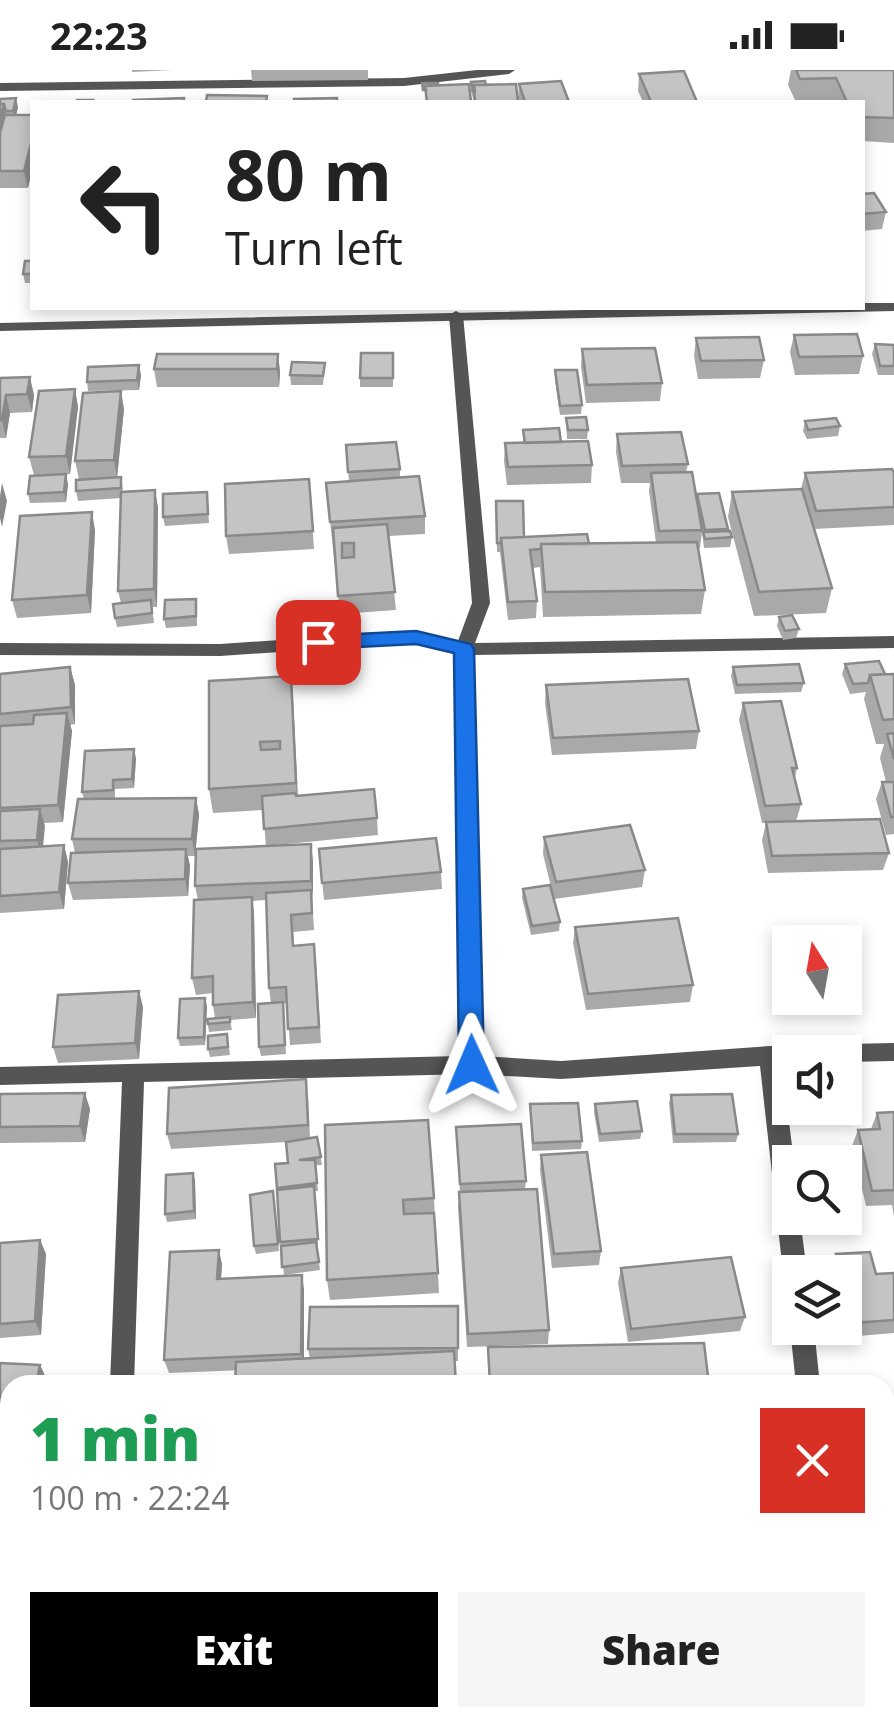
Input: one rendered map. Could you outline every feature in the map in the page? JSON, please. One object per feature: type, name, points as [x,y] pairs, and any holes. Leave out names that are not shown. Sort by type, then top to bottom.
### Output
[{"type":"street","points":[[47,85],[51,70]]},
{"type":"street","points":[[0,87],[509,70]]},
{"type":"street","points":[[865,308],[894,307]]},
{"type":"street","points":[[0,327],[412,312],[456,315],[730,310]]},
{"type":"street","points":[[456,315],[481,603],[464,649],[472,1065]]},
{"type":"street","points":[[0,649],[220,650],[416,638],[464,649],[894,642]]},
{"type":"street","points":[[862,1053],[894,1052]]},
{"type":"street","points":[[0,1076],[472,1065],[561,1070],[772,1056]]},
{"type":"street","points":[[122,1375],[133,1072]]},
{"type":"street","points":[[785,1125],[794,1255]]},
{"type":"street","points":[[804,1345],[807,1375]]},
{"type":"building","points":[[796,70],[894,70],[894,118],[865,117],[865,100],[846,100],[836,78],[800,79]]},
{"type":"building","points":[[684,71],[696,100],[650,100],[639,74]]},
{"type":"building","points":[[485,81],[486,85],[474,85],[473,91],[471,82]]},
{"type":"building","points":[[561,81],[568,100],[524,100],[519,84]]},
{"type":"building","points":[[469,84],[471,100],[427,100],[425,86]]},
{"type":"building","points":[[516,84],[518,100],[475,100],[474,85]]},
{"type":"building","points":[[207,95],[267,96],[266,100],[206,100]]},
{"type":"building","points":[[16,98],[13,111],[6,111],[4,104],[0,104],[0,99]]},
{"type":"building","points":[[337,98],[337,100],[294,100]]},
{"type":"building","points":[[5,115],[30,115],[30,148],[24,171],[0,171],[0,133]]},
{"type":"building","points":[[874,193],[886,212],[865,214],[865,194]]},
{"type":"building","points":[[25,261],[30,261],[30,274],[23,274]]},
{"type":"building","points":[[857,334],[863,356],[799,357],[794,335]]},
{"type":"building","points":[[759,337],[764,360],[701,361],[696,338]]},
{"type":"building","points":[[875,344],[894,345],[894,366],[880,366]]},
{"type":"building","points":[[655,348],[662,383],[587,385],[582,349]]},
{"type":"building","points":[[361,353],[393,353],[393,378],[360,378]]},
{"type":"building","points":[[157,354],[278,354],[277,369],[154,369]]},
{"type":"building","points":[[292,362],[325,363],[323,376],[290,375]]},
{"type":"building","points":[[139,365],[137,380],[87,382],[88,367]]},
{"type":"building","points":[[555,370],[577,370],[582,405],[560,406]]},
{"type":"building","points":[[30,377],[27,394],[6,395],[0,420],[0,378]]},
{"type":"building","points":[[75,389],[66,456],[29,457],[39,391]]},
{"type":"building","points":[[121,391],[114,460],[75,461],[83,393]]},
{"type":"building","points":[[586,417],[588,430],[568,430],[566,418]]},
{"type":"building","points":[[836,418],[840,426],[808,430],[805,421]]},
{"type":"building","points":[[559,428],[561,442],[525,443],[523,430]]},
{"type":"building","points":[[681,432],[688,464],[622,466],[617,434]]},
{"type":"building","points":[[588,441],[592,465],[508,467],[505,443]]},
{"type":"building","points":[[396,442],[400,469],[348,472],[346,445]]},
{"type":"building","points":[[892,469],[894,507],[816,511],[805,473]]},
{"type":"building","points":[[692,472],[702,530],[659,531],[651,473]]},
{"type":"building","points":[[66,474],[64,492],[28,494],[30,476]]},
{"type":"building","points":[[419,476],[425,516],[330,522],[326,483]]},
{"type":"building","points":[[121,477],[121,488],[76,491],[76,480]]},
{"type":"building","points":[[309,479],[313,531],[226,536],[225,484]]},
{"type":"building","points":[[802,489],[832,588],[759,592],[732,492]]},
{"type":"building","points":[[155,490],[154,589],[118,591],[121,492]]},
{"type":"building","points":[[207,492],[208,514],[163,517],[163,494]]},
{"type":"building","points":[[719,493],[728,529],[705,530],[697,494]]},
{"type":"building","points":[[496,501],[523,501],[524,537],[501,538],[501,543],[497,543]]},
{"type":"building","points":[[92,512],[87,595],[12,600],[20,516]]},
{"type":"building","points":[[387,524],[395,592],[338,596],[333,528]],"holes":[[[342,543],[354,543],[354,557],[342,558]]]},
{"type":"building","points":[[730,531],[732,537],[705,539],[703,532]]},
{"type":"building","points":[[587,534],[589,544],[541,544],[541,549],[530,550],[537,601],[508,602],[501,538]]},
{"type":"building","points":[[697,542],[705,590],[545,592],[541,544]]},
{"type":"building","points":[[196,599],[196,616],[164,619],[165,600]]},
{"type":"building","points":[[151,600],[152,613],[115,618],[113,604]]},
{"type":"building","points":[[792,615],[799,629],[785,631],[779,617]]},
{"type":"building","points":[[879,661],[885,674],[870,675],[868,683],[853,684],[845,664]]},
{"type":"building","points":[[799,664],[804,683],[737,685],[733,667]]},
{"type":"building","points":[[70,667],[71,707],[0,714],[0,674]]},
{"type":"building","points":[[894,674],[894,719],[883,720],[870,675]]},
{"type":"building","points":[[291,676],[296,783],[209,789],[209,681]],"holes":[[[280,741],[280,749],[261,750],[260,742]]]},
{"type":"building","points":[[688,679],[699,731],[553,738],[546,685]]},
{"type":"building","points":[[781,701],[801,804],[765,806],[743,703]]},
{"type":"building","points":[[67,713],[58,805],[0,808],[0,726],[33,724],[34,715]]},
{"type":"building","points":[[894,733],[894,759],[887,734]]},
{"type":"building","points":[[134,749],[132,779],[113,780],[113,790],[82,792],[85,751]]},
{"type":"building","points":[[882,782],[894,782],[894,817],[891,817]]},
{"type":"building","points":[[374,789],[377,818],[264,829],[262,796]]},
{"type":"building","points":[[196,798],[192,839],[72,839],[78,799]]},
{"type":"building","points":[[40,809],[37,840],[0,841],[0,811]]},
{"type":"building","points":[[880,819],[889,853],[772,856],[766,822]]},
{"type":"building","points":[[630,825],[645,870],[556,882],[544,837]]},
{"type":"building","points":[[436,838],[441,872],[322,883],[319,849]]},
{"type":"building","points":[[311,844],[311,881],[195,886],[196,849]]},
{"type":"building","points":[[64,845],[59,892],[0,896],[0,849]]},
{"type":"building","points":[[186,849],[185,879],[68,883],[71,853]]},
{"type":"building","points":[[550,885],[560,922],[532,926],[523,889]]},
{"type":"building","points":[[311,890],[312,913],[291,915],[293,946],[314,944],[319,1027],[288,1029],[286,987],[269,988],[266,893]]},
{"type":"building","points":[[252,897],[253,1002],[213,1005],[213,976],[192,978],[194,900]]},
{"type":"building","points":[[678,918],[693,985],[588,994],[575,927]]},
{"type":"building","points":[[139,991],[135,1043],[53,1047],[58,995]]},
{"type":"building","points":[[205,998],[204,1037],[178,1038],[180,999]]},
{"type":"building","points":[[283,1002],[285,1045],[259,1047],[258,1004]]},
{"type":"building","points":[[230,1017],[230,1022],[208,1024],[207,1019]]},
{"type":"building","points":[[227,1034],[228,1047],[208,1049],[208,1036]]},
{"type":"building","points":[[306,1079],[308,1125],[167,1134],[169,1088]]},
{"type":"building","points":[[85,1093],[80,1126],[0,1127],[0,1094]]},
{"type":"building","points":[[732,1094],[738,1134],[675,1134],[671,1095]]},
{"type":"building","points":[[637,1101],[642,1131],[600,1134],[595,1104]]},
{"type":"building","points":[[578,1103],[582,1141],[533,1143],[530,1104]]},
{"type":"building","points":[[894,1112],[894,1190],[872,1191],[858,1130],[880,1129],[877,1113]]},
{"type":"building","points":[[428,1120],[434,1198],[403,1200],[404,1214],[434,1213],[438,1273],[327,1280],[325,1125]]},
{"type":"building","points":[[521,1124],[526,1181],[460,1184],[456,1127]]},
{"type":"building","points":[[317,1137],[321,1157],[299,1160],[315,1160],[317,1183],[277,1188],[275,1164],[288,1163],[286,1142]]},
{"type":"building","points":[[587,1152],[601,1251],[554,1254],[541,1155]]},
{"type":"building","points":[[193,1173],[194,1211],[165,1214],[166,1175]]},
{"type":"building","points":[[314,1186],[318,1239],[280,1242],[277,1190]]},
{"type":"building","points":[[537,1189],[549,1330],[468,1334],[459,1192]]},
{"type":"building","points":[[273,1191],[278,1244],[254,1246],[250,1195]]},
{"type":"building","points":[[40,1240],[35,1321],[0,1324],[0,1243]]},
{"type":"building","points":[[316,1242],[319,1262],[282,1267],[281,1246]]},
{"type":"building","points":[[219,1250],[217,1279],[302,1275],[301,1354],[164,1360],[170,1252]]},
{"type":"building","points":[[870,1252],[876,1274],[894,1273],[894,1320],[862,1322],[862,1255],[836,1254]]},
{"type":"building","points":[[731,1257],[745,1317],[631,1329],[621,1268]]},
{"type":"building","points":[[458,1306],[458,1348],[308,1349],[310,1307]]},
{"type":"building","points":[[704,1343],[708,1375],[489,1375],[488,1347]]},
{"type":"building","points":[[454,1351],[455,1375],[235,1375],[236,1362]]},
{"type":"building","points":[[0,1363],[40,1365],[38,1375],[0,1375]]},
{"type":"route","points":[[318,642],[416,638],[464,649],[472,1065]]}]
